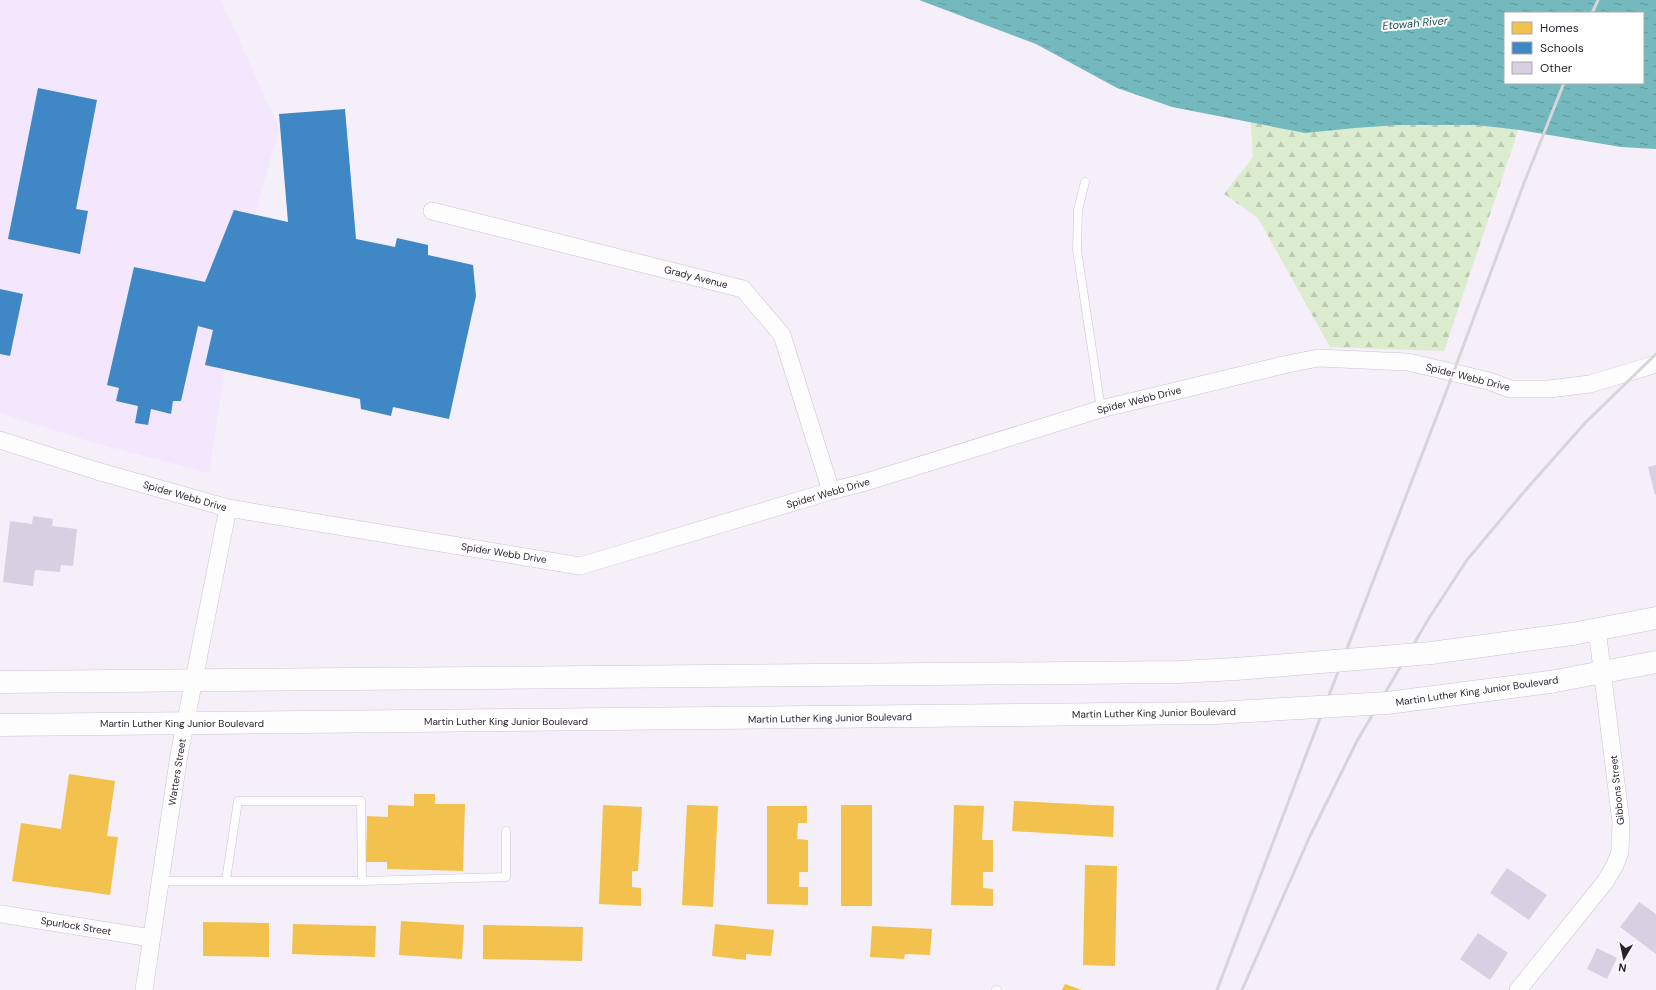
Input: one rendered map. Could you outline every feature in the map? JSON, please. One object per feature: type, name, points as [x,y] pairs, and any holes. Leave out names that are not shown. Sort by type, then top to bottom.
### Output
[{"type":"main road","points":[[0,682],[1179,672],[1236,669],[1431,653],[1572,634],[1656,618]]},
{"type":"main road","name":"Martin Luther King Junior Boulevard","points":[[0,725],[1215,713],[1387,703],[1550,682],[1656,662]]},
{"type":"street","name":"Grady Avenue","points":[[432,211],[743,289],[782,335],[830,491]]},
{"type":"street","name":"Spider Webb Drive","points":[[0,440],[97,471],[228,508],[580,566],[830,491],[866,482],[1100,409],[1318,358],[1408,362],[1489,381],[1510,389],[1549,389],[1590,384],[1656,364]]},
{"type":"street","name":"Watters Street","points":[[144,990],[185,723],[195,680],[228,508]]},
{"type":"street","name":"Gibbons Street","points":[[1518,990],[1605,882],[1615,865],[1620,852],[1621,823],[1597,629]]},
{"type":"street","name":"Spurlock Street","points":[[1,914],[151,938]]},
{"type":"lane","points":[[1085,182],[1078,210],[1077,250],[1100,409]]},
{"type":"lane","points":[[226,880],[238,801],[361,801],[362,881]]},
{"type":"lane","points":[[160,881],[362,881],[506,877],[506,831]]},
{"type":"shaded area","points":[[0,0],[221,0],[279,128],[240,269],[209,473],[95,443],[0,413]]},
{"type":"green space","points":[[1250,111],[1520,125],[1444,351],[1330,347],[1258,218],[1224,194],[1253,157]]},
{"type":"water","name":"Etowah River","points":[[919,0],[1656,0],[1656,149],[1621,147],[1520,130],[1476,125],[1399,125],[1305,133],[1172,107],[1117,88],[1036,44]]},
{"type":"building: Homes","points":[[69,774],[115,781],[107,836],[118,837],[110,895],[12,881],[21,823],[61,829]]},
{"type":"building: Homes","points":[[414,794],[435,794],[435,804],[465,804],[463,871],[387,869],[387,862],[366,862],[367,816],[388,817],[388,805],[414,806]]},
{"type":"building: Homes","points":[[1014,801],[1114,806],[1113,837],[1012,831]]},
{"type":"building: Homes","points":[[603,805],[642,807],[638,871],[632,871],[632,887],[641,888],[641,906],[599,904]]},
{"type":"building: Homes","points":[[687,805],[718,806],[713,907],[682,905]]},
{"type":"building: Homes","points":[[841,805],[872,805],[872,906],[841,906]]},
{"type":"building: Homes","points":[[954,805],[984,806],[982,840],[993,840],[993,872],[983,872],[983,888],[993,889],[993,906],[951,905]]},
{"type":"building: Homes","points":[[767,806],[807,806],[807,823],[798,823],[797,839],[808,840],[808,872],[799,872],[799,887],[808,887],[808,905],[767,904]]},
{"type":"building: Homes","points":[[1085,865],[1117,866],[1115,966],[1083,965]]},
{"type":"building: Homes","points":[[401,921],[464,925],[462,959],[399,955]]},
{"type":"building: Homes","points":[[203,922],[269,923],[269,957],[203,956]]},
{"type":"building: Homes","points":[[293,924],[376,926],[375,957],[292,954]]},
{"type":"building: Homes","points":[[715,924],[774,930],[771,956],[746,954],[746,960],[712,956]]},
{"type":"building: Homes","points":[[483,925],[583,927],[582,961],[483,959]]},
{"type":"building: Homes","points":[[872,926],[932,929],[930,955],[905,954],[904,959],[870,957]]},
{"type":"building: Homes","points":[[1065,984],[1082,990],[1062,990]]},
{"type":"building: Schools","points":[[38,88],[97,100],[76,209],[88,211],[80,254],[8,239]]},
{"type":"building: Schools","points":[[345,109],[356,239],[395,247],[397,238],[428,245],[428,255],[473,265],[476,296],[449,419],[393,407],[391,416],[361,409],[360,399],[205,365],[213,330],[198,326],[181,401],[173,401],[171,414],[151,409],[148,425],[135,423],[138,406],[116,401],[119,388],[107,385],[134,267],[205,282],[234,210],[288,222],[279,114]]},
{"type":"building: Schools","points":[[0,289],[23,294],[10,356],[0,354]]},
{"type":"building: Other","points":[[1656,465],[1656,495],[1655,495],[1648,467]]},
{"type":"building: Other","points":[[33,516],[53,519],[52,526],[77,529],[73,566],[61,565],[60,572],[35,570],[33,586],[3,582],[10,521],[32,524]]},
{"type":"building: Other","points":[[1507,868],[1547,895],[1529,920],[1490,893]]},
{"type":"building: Other","points":[[1639,902],[1656,914],[1656,954],[1620,927]]},
{"type":"building: Other","points":[[1478,933],[1508,953],[1490,980],[1460,959]]},
{"type":"building: Other","points":[[1597,948],[1617,958],[1607,979],[1587,969]]},
{"type":"railway","points":[[1592,12],[1598,0]]},
{"type":"railway","points":[[1217,990],[1445,395],[1524,183],[1564,84]]},
{"type":"railway","points":[[1242,990],[1310,836],[1357,741],[1429,618],[1467,560],[1523,493],[1585,423],[1656,354]]}]
